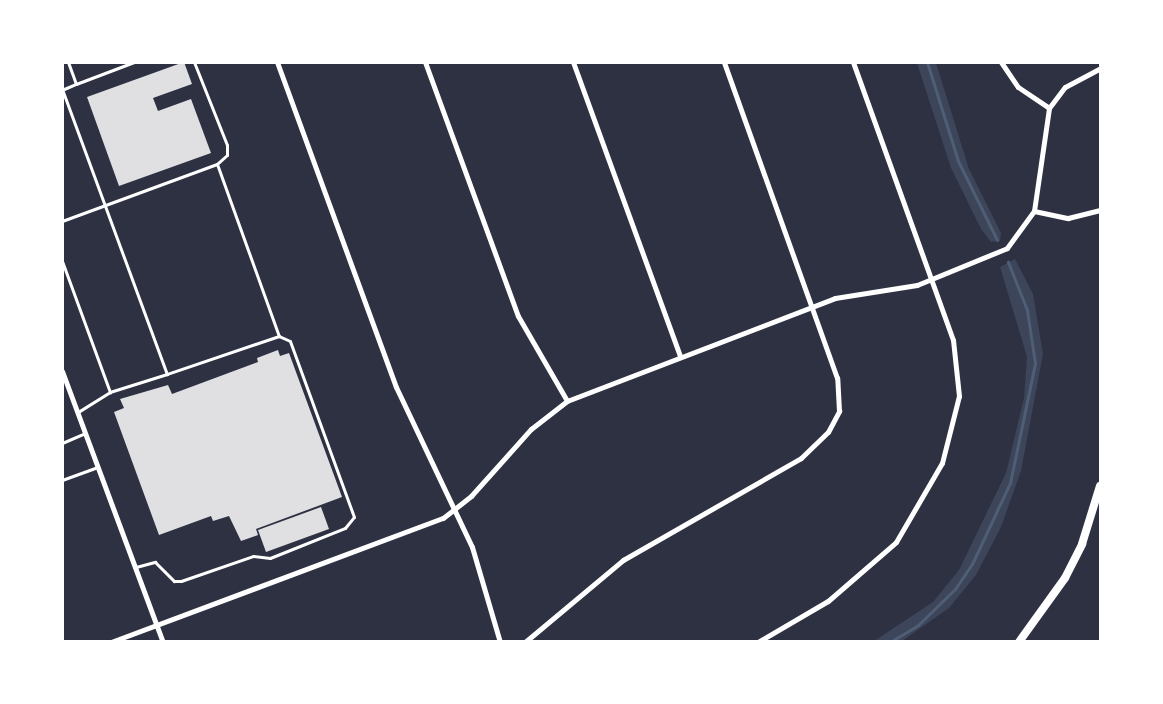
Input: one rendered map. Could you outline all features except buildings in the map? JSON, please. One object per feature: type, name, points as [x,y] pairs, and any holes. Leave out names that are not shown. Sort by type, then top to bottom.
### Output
[{"type":"street","points":[[276,62],[396,387],[456,510],[486,587],[500,642]]},
{"type":"street","points":[[424,62],[518,316],[567,400]]},
{"type":"street","points":[[572,62],[680,356]]},
{"type":"street","points":[[525,642],[623,560],[763,482],[801,458],[828,432],[839,411],[840,388],[724,62]]},
{"type":"street","points":[[758,642],[828,601],[868,571],[896,542],[933,484],[954,423],[960,374],[953,340],[853,62]]},
{"type":"street","points":[[1001,62],[1018,87],[1049,108]]},
{"type":"street","points":[[111,642],[409,533],[456,510],[531,429],[567,400],[836,298],[931,280],[1007,248],[1034,211],[1049,108],[1065,88],[1100,68]]},
{"type":"street","points":[[1034,211],[1068,218],[1100,210]]},
{"type":"street","points":[[62,371],[163,642]]},
{"type":"street","points":[[1019,642],[1065,578],[1098,505],[1100,486]]},
{"type":"lane","points":[[68,62],[76,84]]},
{"type":"lane","points":[[134,62],[63,89],[167,374]]},
{"type":"lane","points":[[62,221],[217,164],[226,155],[227,145],[194,62]]},
{"type":"lane","points":[[217,164],[279,336]]},
{"type":"lane","points":[[62,261],[110,392]]},
{"type":"lane","points":[[78,412],[110,392],[279,336],[290,341],[352,523],[270,558],[253,556],[181,581],[174,581],[154,562],[136,567]]},
{"type":"lane","points":[[62,443],[86,433]]},
{"type":"lane","points":[[62,480],[98,467]]},
{"type":"shaded area","points":[[917,63],[936,63],[969,169],[1001,233],[1000,241],[991,242],[981,229],[951,168]]},
{"type":"shaded area","points":[[1015,259],[1033,294],[1043,354],[1021,471],[1001,527],[976,575],[949,608],[902,641],[874,641],[933,602],[959,570],[1006,473],[1024,398],[1027,357],[1000,267]]},
{"type":"waterway","points":[[927,62],[958,161],[997,240]]},
{"type":"waterway","points":[[890,642],[918,625],[955,589],[972,564],[1010,483],[1035,363],[1027,310],[1008,262]]}]
